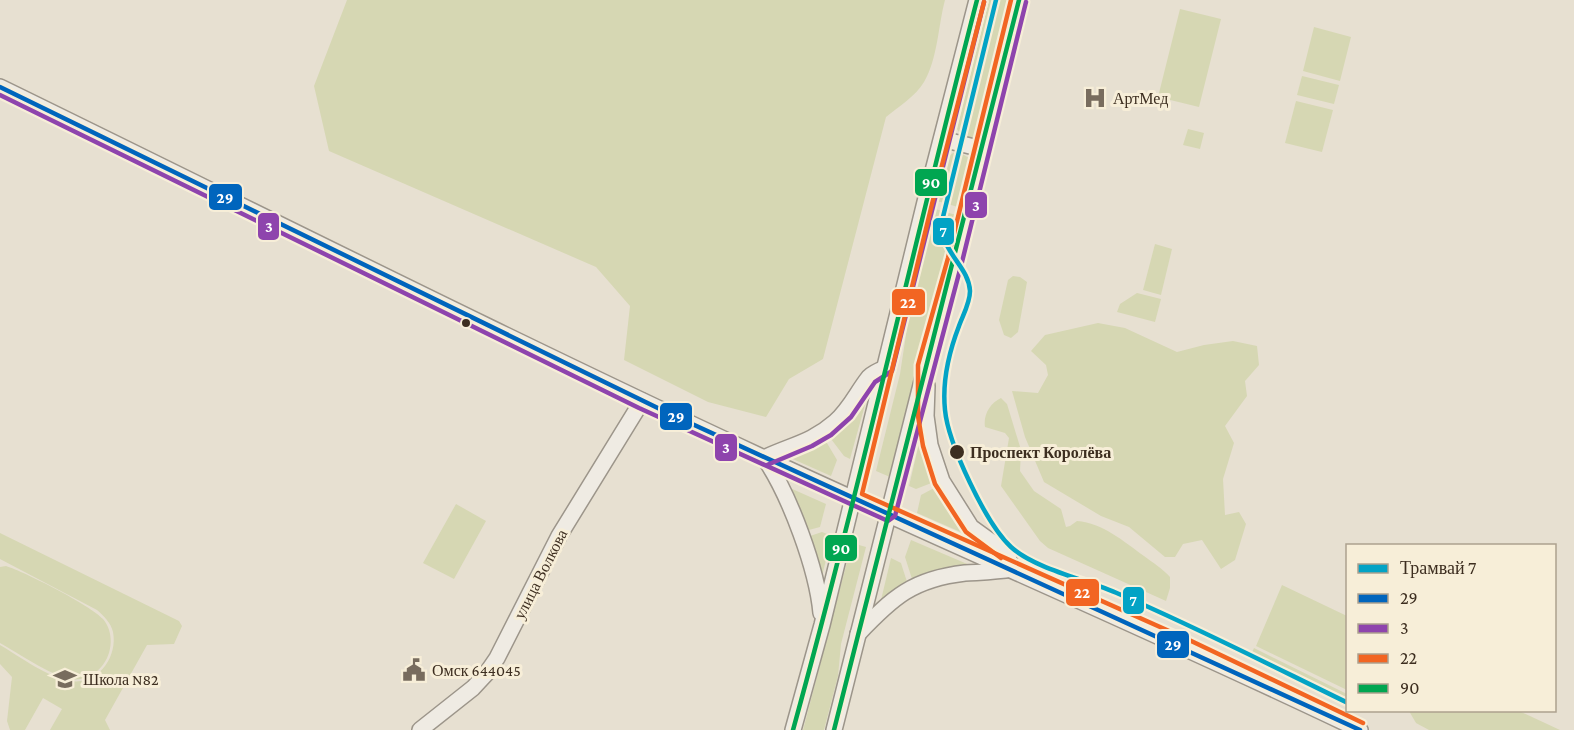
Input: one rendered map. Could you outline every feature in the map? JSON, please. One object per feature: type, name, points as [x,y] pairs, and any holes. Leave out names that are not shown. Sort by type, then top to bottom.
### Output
[{"type":"main road","points":[[793,730],[822,625],[977,0]]},
{"type":"main road","points":[[834,730],[926,366],[955,261],[1019,0]]},
{"type":"main road","points":[[0,87],[642,401],[1184,646],[1360,730]]},
{"type":"main road","points":[[942,139],[982,149]]},
{"type":"main road","points":[[926,366],[926,416],[930,445],[942,481],[971,526],[1007,553],[1012,569]]},
{"type":"main road","points":[[764,458],[808,441],[835,422],[850,407],[871,375],[885,368]]},
{"type":"main road","name":"улица Волкова","points":[[420,730],[472,688],[492,666],[559,536],[642,401]]},
{"type":"main road","points":[[764,458],[777,478],[800,536],[817,585],[822,625]]},
{"type":"main road","points":[[858,634],[890,603],[914,585],[967,573],[993,573],[1012,569]]},
{"type":"green space","points":[[347,0],[945,0],[929,73],[912,97],[886,117],[823,359],[789,379],[766,417],[708,402],[624,360],[630,306],[596,267],[329,151],[314,86]]},
{"type":"green space","points":[[989,0],[1010,0],[977,135],[967,139],[963,138],[957,129]]},
{"type":"green space","points":[[1180,9],[1221,19],[1199,107],[1158,97]]},
{"type":"green space","points":[[1314,27],[1351,37],[1340,81],[1303,71]]},
{"type":"green space","points":[[1302,76],[1339,85],[1334,104],[1297,95]]},
{"type":"green space","points":[[1296,101],[1333,110],[1322,152],[1285,143]]},
{"type":"green space","points":[[1188,129],[1204,133],[1200,149],[1183,145]]},
{"type":"green space","points":[[959,152],[969,158],[970,163],[958,207],[937,201],[948,157]]},
{"type":"green space","points":[[935,209],[956,215],[890,477],[876,471],[900,374],[909,315]]},
{"type":"green space","points":[[1155,244],[1172,249],[1161,295],[1143,290]]},
{"type":"green space","points":[[1013,276],[1020,277],[1027,282],[1018,332],[1011,338],[1004,335],[999,320],[1008,280]]},
{"type":"green space","points":[[1137,293],[1161,299],[1155,322],[1117,312],[1120,304]]},
{"type":"green space","points":[[1098,323],[1125,328],[1177,352],[1233,341],[1257,346],[1259,365],[1245,381],[1247,396],[1225,426],[1234,443],[1223,479],[1225,515],[1239,512],[1246,524],[1235,560],[1221,569],[1202,540],[1183,544],[1175,557],[1165,557],[1129,527],[1101,516],[1044,482],[1025,437],[1012,391],[1038,393],[1048,375],[1046,365],[1031,351],[1045,335]]},
{"type":"green space","points":[[868,394],[850,459],[844,456],[828,435],[849,418]]},
{"type":"green space","points":[[1001,398],[1007,404],[1021,450],[1020,471],[1034,491],[1061,509],[1066,527],[1077,521],[1104,529],[1164,571],[1170,577],[1170,588],[1166,601],[1048,548],[1040,541],[1001,486],[1009,438],[1005,433],[985,427],[985,418],[988,410]]},
{"type":"green space","points":[[921,435],[934,482],[916,489],[909,486]]},
{"type":"green space","points":[[824,438],[837,460],[831,476],[786,456],[801,451]]},
{"type":"green space","points":[[936,487],[954,516],[972,537],[917,513],[921,495]]},
{"type":"green space","points":[[790,488],[826,504],[820,527],[805,531]]},
{"type":"green space","points":[[456,504],[486,521],[454,579],[423,563]]},
{"type":"green space","points":[[822,532],[832,536],[821,580],[807,537]]},
{"type":"green space","points":[[0,533],[179,621],[182,626],[174,644],[147,645],[105,720],[110,730],[50,730],[62,709],[43,698],[25,730],[10,730],[7,721],[12,677],[0,664],[0,645],[53,676],[81,681],[90,679],[104,667],[109,660],[114,641],[111,626],[97,610],[0,559]]},
{"type":"green space","points":[[911,540],[979,569],[933,573],[912,579],[905,557]]},
{"type":"green space","points":[[852,543],[866,547],[841,644],[838,676],[824,730],[803,730]]},
{"type":"green space","points":[[891,558],[901,563],[907,582],[881,600]]},
{"type":"green space","points":[[6,566],[57,589],[96,613],[107,624],[111,642],[110,649],[106,661],[92,675],[75,679],[62,677],[0,643],[0,567]]},
{"type":"green space","points":[[1282,585],[1346,616],[1346,690],[1256,646]]},
{"type":"green space","points":[[1254,648],[1346,694],[1346,706],[1249,659]]},
{"type":"green space","points":[[1410,712],[1521,712],[1560,730],[1429,730],[1416,723]]},
{"type":"tram line","name":"7","points":[[996,0],[942,221],[946,243],[964,272],[970,291],[968,304],[949,356],[944,399],[953,442],[970,482],[1001,536],[1021,555],[1148,607],[1346,702]]},
{"type":"transit line","name":"90","points":[[793,730],[841,548],[977,0]]},
{"type":"transit line","name":"22","points":[[1001,558],[966,532],[935,484],[923,446],[918,416],[918,365],[948,258],[1011,0]]},
{"type":"transit line","name":"90","points":[[834,730],[1019,0]]},
{"type":"transit line","name":"3","points":[[767,465],[812,446],[831,435],[851,417],[875,382],[892,371],[984,2]]},
{"type":"transit line","name":"22","points":[[984,2],[932,204],[862,494],[1187,639],[1363,723]]},
{"type":"transit line","name":"3","points":[[0,95],[639,408],[888,521],[895,516],[962,262],[1026,2]]},
{"type":"transit line","name":"29","points":[[0,87],[666,412],[1360,730]]},
{"type":"place","name":"АртМед","points":[[1095,98]]},
{"type":"place","name":"Проспект Королёва","points":[[957,452]]},
{"type":"place","name":"Омск 644045","points":[[414,670]]},
{"type":"place","name":"Школа N82","points":[[65,679]]}]
